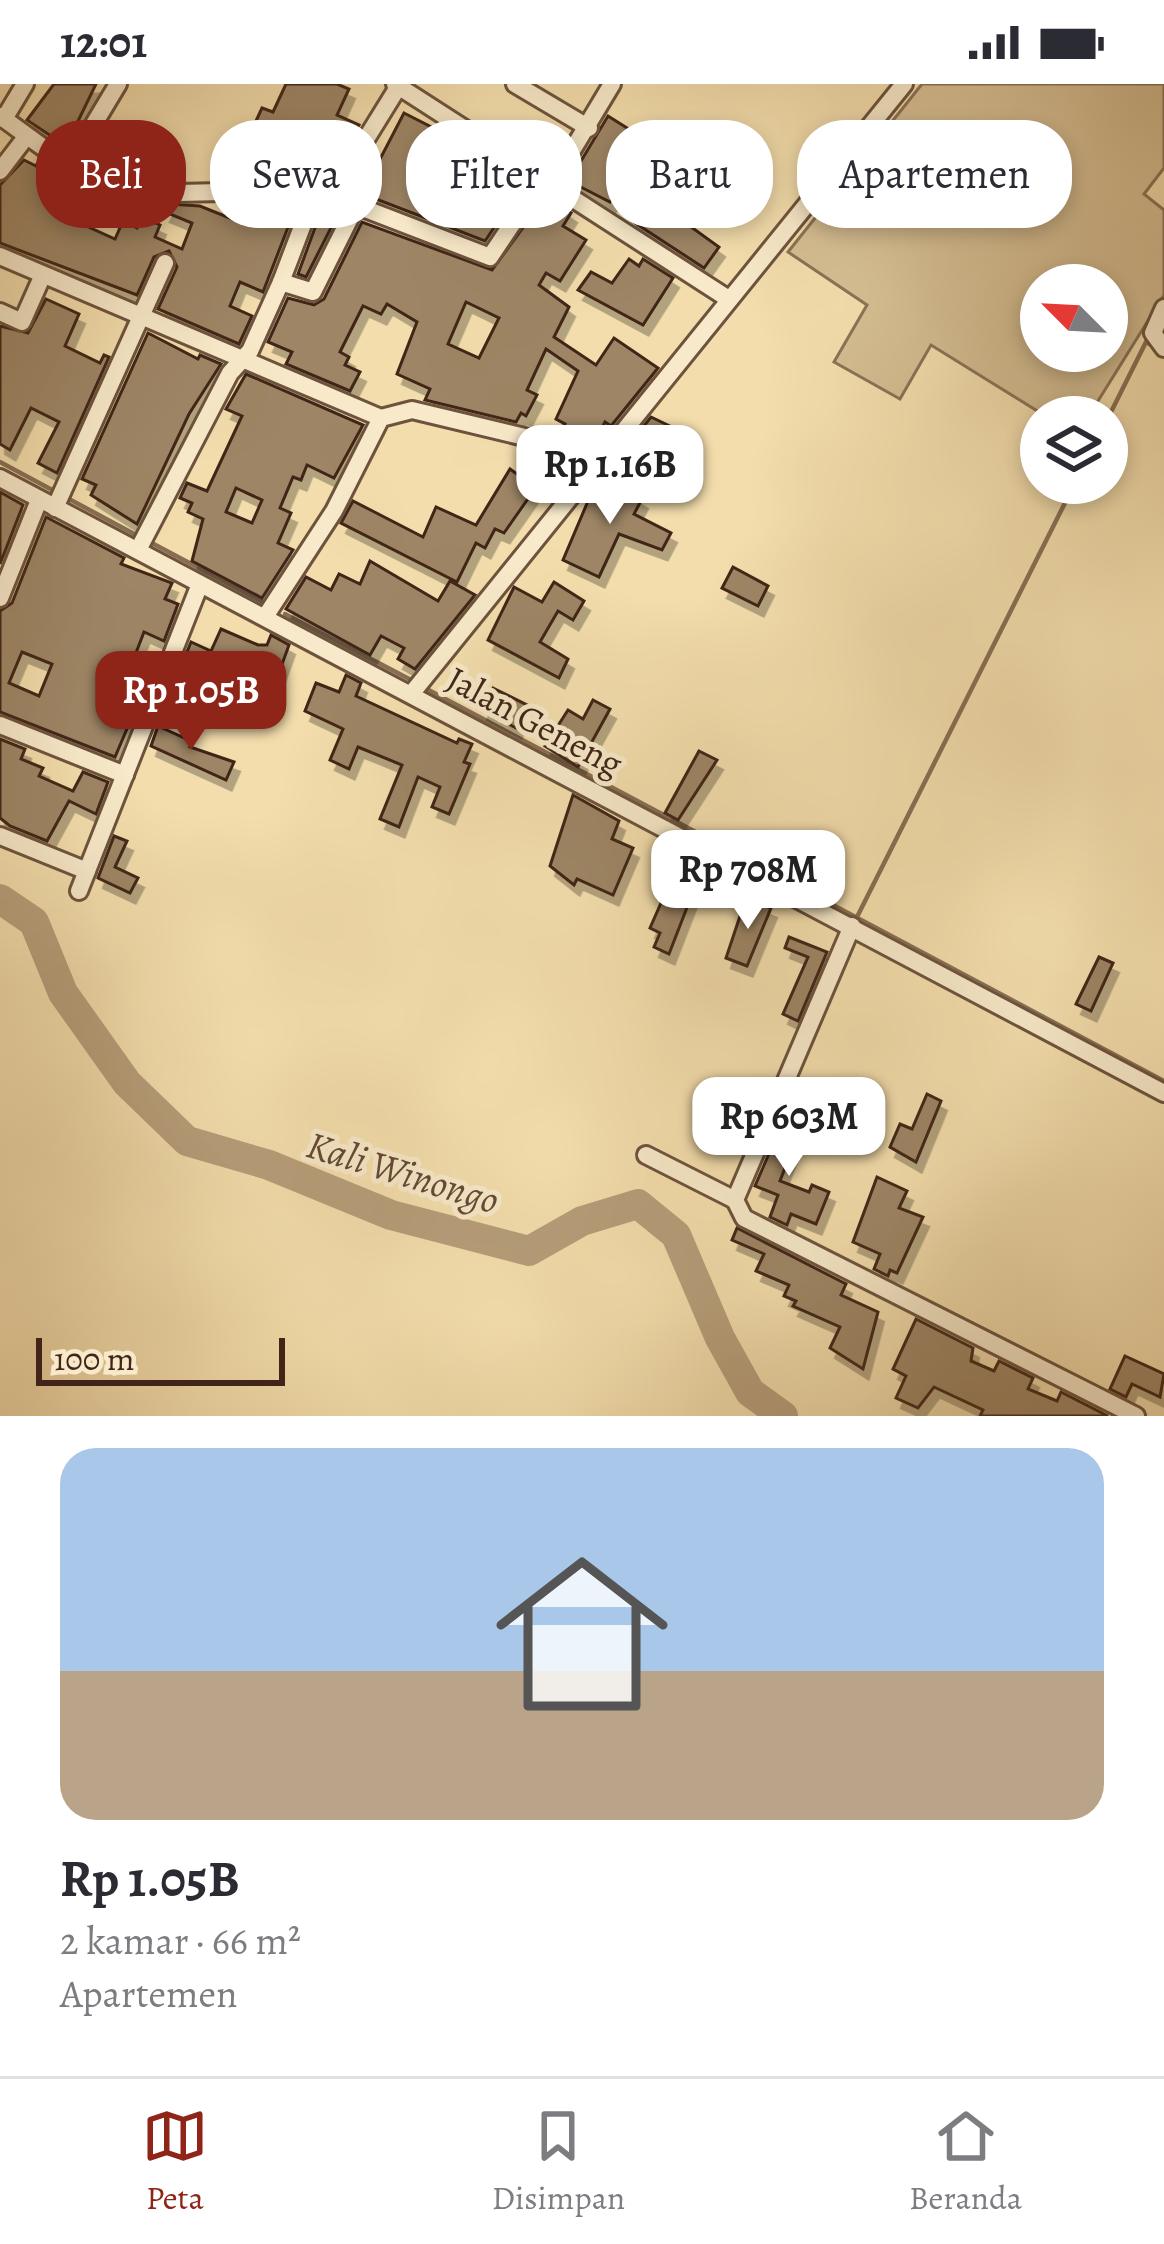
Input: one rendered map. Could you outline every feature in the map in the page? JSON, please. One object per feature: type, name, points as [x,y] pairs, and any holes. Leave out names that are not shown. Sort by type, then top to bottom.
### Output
[{"type":"street","points":[[25,84],[2,117],[36,143]]},
{"type":"street","points":[[96,120],[118,84]]},
{"type":"street","points":[[514,84],[589,128]]},
{"type":"street","points":[[582,137],[612,84]]},
{"type":"street","points":[[412,693],[904,84]]},
{"type":"street","points":[[374,120],[398,85],[453,120]]},
{"type":"street","points":[[0,171],[26,137]]},
{"type":"street","points":[[582,203],[728,298]]},
{"type":"street","points":[[142,541],[307,228]]},
{"type":"street","points":[[281,282],[313,292],[345,228]]},
{"type":"street","points":[[415,228],[493,257],[514,228]]},
{"type":"street","points":[[0,256],[381,418],[412,410],[566,447],[597,464]]},
{"type":"street","points":[[0,598],[54,499],[165,263]]},
{"type":"street","points":[[0,312],[27,324],[42,277]]},
{"type":"street","points":[[1164,308],[1153,333],[1164,348]]},
{"type":"street","points":[[265,617],[334,512],[381,418]]},
{"type":"street","name":"Jalan Geneng","points":[[0,478],[142,541],[200,584],[1164,1093]]},
{"type":"street","points":[[80,891],[200,584]]},
{"type":"street","points":[[0,725],[125,775]]},
{"type":"street","points":[[0,836],[87,871]]},
{"type":"street","points":[[735,1200],[852,926]]},
{"type":"street","points":[[646,1155],[735,1200],[744,1218],[1136,1416]]},
{"type":"shaded area","points":[[922,84],[1164,84],[1164,168],[1144,194],[1164,210],[1164,295],[1128,353],[1128,264],[1020,264],[1020,372],[1116,372],[1101,396],[1020,396],[1020,400],[931,345],[900,399],[834,362],[867,305],[788,252],[807,228],[1072,228],[1072,120],[893,120]]},
{"type":"building","points":[[54,84],[96,84],[79,120],[36,120],[36,126],[27,120]]},
{"type":"building","points":[[286,84],[337,84],[349,89],[337,115],[348,120],[256,120],[262,108],[273,112]]},
{"type":"building","points":[[404,113],[418,120],[406,120],[406,211],[382,201],[382,155]]},
{"type":"building","points":[[608,116],[614,120],[606,120],[606,200],[582,188],[582,159]]},
{"type":"building","points":[[24,160],[36,166],[36,228],[91,228],[115,239],[120,228],[159,228],[155,237],[182,249],[192,223],[186,221],[186,205],[210,210],[210,228],[288,228],[263,292],[240,282],[230,306],[252,316],[239,344],[158,309],[177,267],[169,251],[154,257],[137,295],[0,243],[0,185]]},
{"type":"building","points":[[315,228],[331,228],[306,277],[298,274]]},
{"type":"building","points":[[359,228],[378,228],[492,270],[523,228],[566,228],[586,240],[560,281],[546,273],[539,285],[569,307],[554,337],[596,365],[614,338],[658,368],[611,426],[605,422],[592,447],[561,433],[565,424],[556,419],[578,371],[546,349],[527,390],[537,395],[526,416],[521,413],[516,422],[425,400],[430,389],[397,374],[417,322],[387,304],[381,314],[363,306],[340,352],[349,357],[345,365],[360,372],[350,391],[286,364],[292,352],[268,342],[288,298],[314,305],[324,299]],"holes":[[[466,302],[499,318],[479,358],[448,344]]]},
{"type":"building","points":[[451,228],[494,228],[485,241]]},
{"type":"building","points":[[643,228],[693,228],[719,247],[704,268]]},
{"type":"building","points":[[629,259],[639,266],[643,259],[673,278],[643,325],[578,290],[591,272],[612,283]]},
{"type":"building","points":[[46,299],[79,314],[65,346],[100,363],[104,355],[109,357],[57,473],[38,463],[59,422],[31,408],[10,450],[0,444],[0,326],[28,333]]},
{"type":"building","points":[[148,333],[198,359],[200,355],[221,364],[189,414],[137,524],[91,495],[96,485],[82,479]]},
{"type":"building","points":[[246,374],[363,425],[334,478],[307,465],[301,480],[293,477],[280,508],[291,513],[278,543],[293,550],[262,598],[192,561],[203,519],[188,512],[192,503],[180,498],[187,483],[207,491],[242,416],[226,409]],"holes":[[[236,488],[262,500],[252,523],[226,512]]]},
{"type":"building","points":[[651,417],[682,432],[671,454],[635,437]]},
{"type":"building","points":[[510,469],[528,482],[525,487],[532,493],[504,533],[495,529],[485,548],[476,543],[457,582],[341,523],[353,501],[423,537],[436,507],[476,525]]},
{"type":"building","points":[[609,479],[642,499],[634,514],[671,533],[662,550],[619,534],[599,577],[563,560],[591,494],[601,480]]},
{"type":"building","points":[[0,492],[23,505],[0,564]]},
{"type":"building","points":[[46,517],[124,558],[121,564],[172,583],[165,599],[178,604],[164,641],[144,632],[134,658],[123,654],[110,687],[140,698],[115,757],[0,712],[0,611],[12,603]],"holes":[[[22,652],[52,664],[39,696],[9,683]]]},
{"type":"building","points":[[370,561],[438,601],[450,581],[475,595],[415,669],[398,659],[404,648],[381,636],[370,655],[286,609],[306,577],[331,590],[339,574],[360,584]]},
{"type":"building","points":[[733,567],[768,586],[758,606],[722,588]]},
{"type":"building","points":[[554,582],[584,601],[573,620],[558,611],[540,642],[568,659],[559,678],[488,640],[514,587],[542,602]]},
{"type":"building","points":[[221,629],[258,645],[267,645],[271,635],[289,645],[273,689],[268,687],[259,698],[183,662],[191,642],[211,651]]},
{"type":"building","points":[[346,675],[361,683],[356,696],[457,743],[459,739],[472,744],[464,762],[470,764],[449,814],[432,807],[440,787],[418,777],[399,827],[380,819],[402,765],[358,747],[349,769],[330,760],[343,729],[305,711],[316,683],[339,692]]},
{"type":"building","points":[[493,688],[527,705],[516,728],[482,710]]},
{"type":"building","points":[[593,700],[610,709],[578,767],[545,746],[568,710],[583,719]]},
{"type":"building","points":[[158,726],[193,742],[190,747],[234,762],[226,780],[151,746]]},
{"type":"building","points":[[0,739],[25,749],[21,759],[43,768],[39,776],[73,791],[83,772],[108,782],[96,814],[69,801],[47,841],[10,826],[0,818]]},
{"type":"building","points":[[699,751],[717,760],[678,820],[665,813]]},
{"type":"building","points":[[573,795],[619,821],[612,839],[633,848],[613,895],[577,879],[574,885],[550,866]]},
{"type":"building","points":[[114,836],[127,841],[115,867],[138,878],[130,893],[98,878]]},
{"type":"building","points":[[676,869],[698,879],[669,954],[654,947],[660,933],[650,928]]},
{"type":"building","points":[[746,898],[771,908],[747,966],[726,958]]},
{"type":"building","points":[[789,937],[827,952],[798,1021],[783,1014],[808,957],[785,948]]},
{"type":"building","points":[[1099,957],[1113,963],[1091,1011],[1076,1004]]},
{"type":"building","points":[[927,1094],[941,1101],[916,1162],[890,1147],[900,1124],[912,1129]]},
{"type":"building","points":[[787,1112],[804,1119],[780,1181],[809,1192],[812,1185],[829,1192],[816,1224],[791,1214],[787,1225],[770,1217],[778,1195],[755,1186]]},
{"type":"building","points":[[877,1177],[907,1191],[899,1208],[923,1217],[897,1273],[890,1270],[888,1276],[874,1269],[880,1254],[853,1242]]},
{"type":"building","points":[[737,1228],[846,1284],[841,1295],[878,1312],[863,1369],[830,1348],[840,1327],[793,1306],[796,1301],[784,1296],[789,1285],[756,1271],[764,1254],[732,1240]]},
{"type":"building","points":[[916,1319],[973,1348],[971,1361],[994,1371],[999,1361],[1033,1378],[1028,1389],[1057,1401],[1061,1392],[1108,1416],[980,1416],[983,1410],[934,1387],[918,1408],[896,1398],[906,1376],[893,1369]]},
{"type":"building","points":[[1125,1356],[1164,1374],[1160,1397],[1132,1384],[1126,1397],[1110,1389]]},
{"type":"waterway","points":[[1119,396],[1146,342],[1155,347]]},
{"type":"waterway","points":[[0,462],[138,536]]},
{"type":"waterway","points":[[857,917],[1064,504]]},
{"type":"waterway","points":[[148,541],[263,602]]},
{"type":"waterway","points":[[285,614],[413,681]]},
{"type":"waterway","points":[[423,687],[1164,1081]]},
{"type":"waterway","name":"Kali Winongo","points":[[0,899],[34,922],[63,993],[127,1083],[187,1141],[269,1165],[391,1215],[529,1251],[582,1221],[638,1204],[676,1235],[720,1338],[750,1392],[783,1416]]}]
